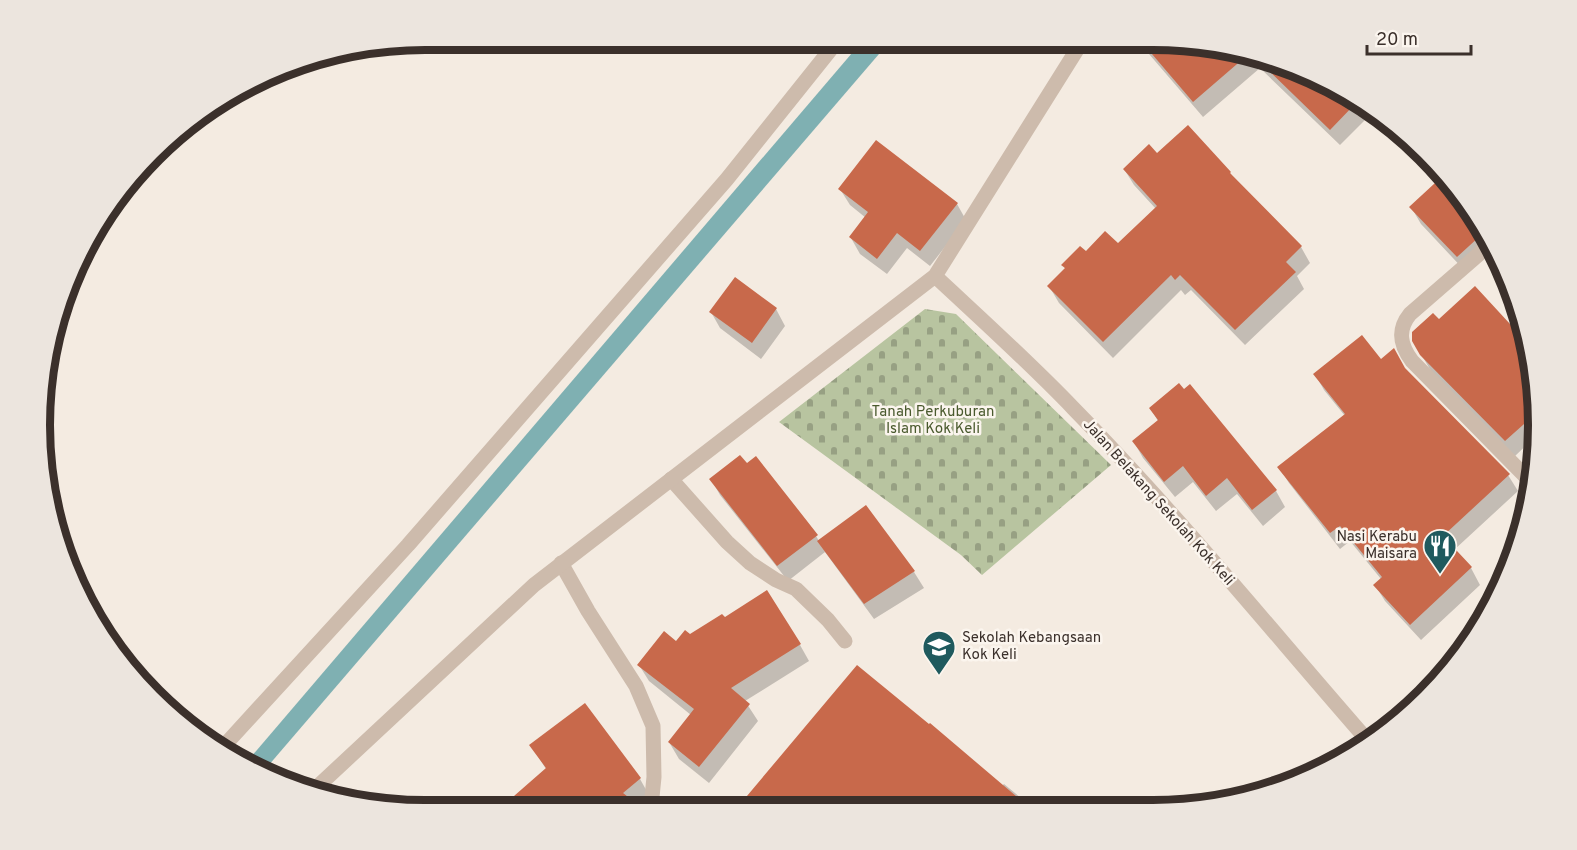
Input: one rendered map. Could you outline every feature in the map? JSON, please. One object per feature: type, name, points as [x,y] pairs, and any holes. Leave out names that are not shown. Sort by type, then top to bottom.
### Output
[{"type":"street","points":[[226,743],[408,545],[727,179],[830,50]]},
{"type":"street","points":[[319,785],[561,563],[934,276],[1077,50]]},
{"type":"street","points":[[1483,249],[1418,305],[1404,321],[1400,337],[1412,361],[1524,475]]},
{"type":"street","name":"Jalan Belakang Sekolah Kok Keli","points":[[934,276],[1015,350],[1081,416],[1143,483],[1363,735]]},
{"type":"street","points":[[671,479],[726,542],[750,563],[776,580],[796,589],[828,620],[845,641]]},
{"type":"street","points":[[561,563],[588,611],[636,686],[653,726],[654,777],[652,800]]},
{"type":"green space","name":"Tanah Perkuburan Islam Kok Keli","points":[[925,309],[956,314],[1111,465],[982,575],[961,555],[779,422]]},
{"type":"water","points":[[855,50],[882,50],[268,766],[251,757]]},
{"type":"building","points":[[1149,50],[1177,50],[1241,60],[1193,102]]},
{"type":"building","points":[[1265,67],[1318,88],[1352,107],[1330,130]]},
{"type":"building","points":[[1188,125],[1230,173],[1302,246],[1286,262],[1296,272],[1235,330],[1180,275],[1175,280],[1171,275],[1103,342],[1047,286],[1065,268],[1061,265],[1080,246],[1086,251],[1105,231],[1118,243],[1157,206],[1123,169],[1149,144],[1157,153]]},
{"type":"building","points":[[876,140],[958,203],[920,251],[897,233],[877,259],[849,237],[868,212],[838,189]]},
{"type":"building","points":[[1435,183],[1458,207],[1478,238],[1457,257],[1409,207]]},
{"type":"building","points":[[735,277],[777,308],[752,343],[709,312]]},
{"type":"building","points":[[1475,286],[1515,330],[1524,376],[1528,421],[1505,441],[1420,355],[1412,341],[1412,332],[1433,313],[1439,319]]},
{"type":"building","points":[[1362,335],[1381,359],[1394,348],[1405,368],[1510,474],[1443,536],[1472,567],[1410,625],[1373,585],[1382,577],[1340,526],[1330,533],[1277,467],[1345,414],[1313,374]]},
{"type":"building","points":[[1179,383],[1184,389],[1190,384],[1277,490],[1252,510],[1227,478],[1206,496],[1183,466],[1164,482],[1132,441],[1158,420],[1149,408]]},
{"type":"building","points":[[740,455],[747,463],[756,456],[818,535],[777,566],[709,479]]},
{"type":"building","points":[[866,505],[915,571],[864,604],[817,541]]},
{"type":"building","points":[[767,590],[801,644],[731,688],[750,704],[699,767],[668,742],[694,709],[637,665],[664,631],[676,641],[685,630],[690,634],[722,614],[725,617]]},
{"type":"building","points":[[857,665],[1021,800],[744,800]]},
{"type":"building","points":[[585,703],[641,778],[623,793],[632,800],[509,800],[546,768],[529,745]]},
{"type":"place","name":"Nasi Kerabu Maisara","points":[[1440,575]]},
{"type":"place","name":"Sekolah Kebangsaan Kok Keli","points":[[939,676]]}]
